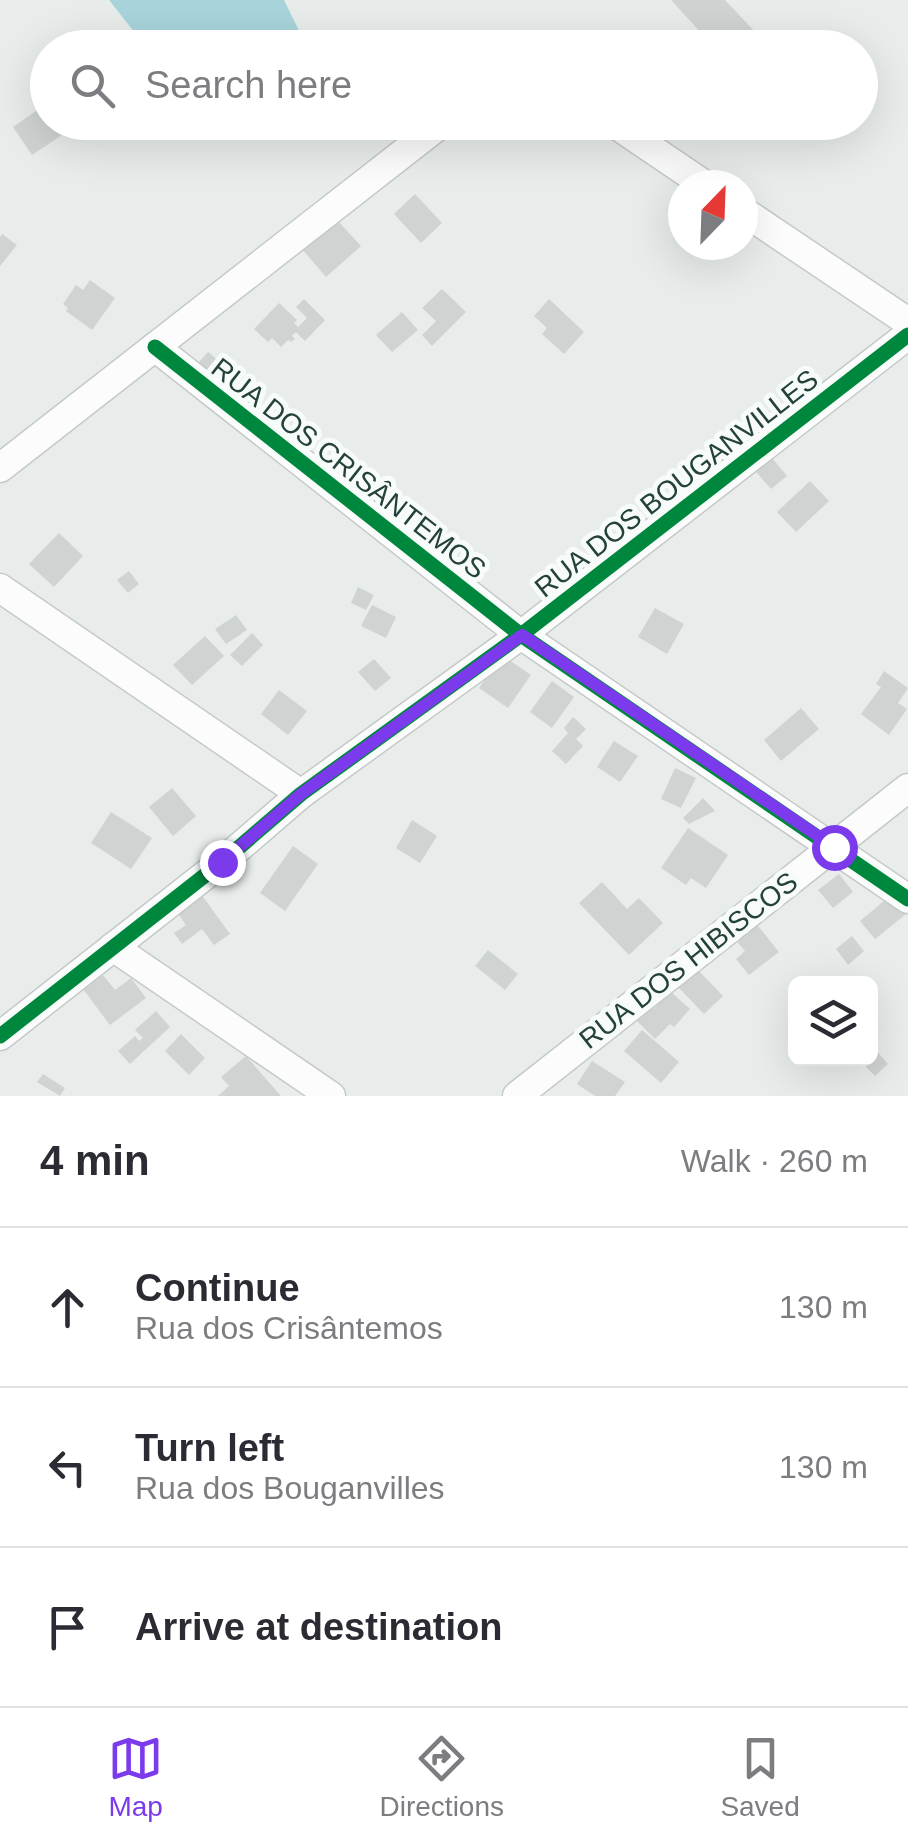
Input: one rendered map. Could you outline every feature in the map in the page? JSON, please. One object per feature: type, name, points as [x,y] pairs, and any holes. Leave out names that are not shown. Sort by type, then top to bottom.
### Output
[{"type":"street","points":[[0,468],[420,140]]},
{"type":"street","points":[[638,140],[682,170]]},
{"type":"street","points":[[758,221],[908,322]]},
{"type":"street","name":"RUA DOS BOUGANVILLES","points":[[0,1036],[222,862],[301,794],[522,635],[908,335]]},
{"type":"street","name":"RUA DOS CRISÂNTEMOS","points":[[156,347],[522,635],[908,899]]},
{"type":"street","points":[[0,588],[301,794]]},
{"type":"street","name":"RUA DOS HIBISCOS","points":[[517,1096],[908,788]]},
{"type":"street","points":[[112,946],[331,1096]]},
{"type":"water","points":[[109,0],[284,0],[299,30],[133,30]]},
{"type":"building","points":[[671,0],[725,0],[753,30],[698,30]]},
{"type":"building","points":[[30,115],[30,140],[54,140],[32,155],[13,127]]},
{"type":"building","points":[[415,194],[442,223],[421,243],[394,214]]},
{"type":"building","points":[[336,219],[361,246],[326,277],[302,249]]},
{"type":"building","points":[[2,234],[17,245],[0,266],[0,237]]},
{"type":"building","points":[[90,280],[115,298],[92,330],[66,311],[68,308],[63,304],[76,285],[83,290]]},
{"type":"building","points":[[442,289],[466,312],[432,346],[422,335],[436,321],[422,308]]},
{"type":"building","points":[[304,299],[325,320],[305,341],[296,332],[292,336],[295,339],[281,347],[272,338],[268,342],[254,329],[279,303],[297,320],[294,323],[298,327],[307,318],[296,307]]},
{"type":"building","points":[[549,299],[584,332],[564,354],[542,334],[547,328],[534,316]]},
{"type":"building","points":[[402,312],[418,330],[392,352],[376,335]]},
{"type":"building","points":[[208,352],[231,371],[222,381],[199,362]]},
{"type":"building","points":[[767,452],[787,476],[771,489],[750,465]]},
{"type":"building","points":[[810,481],[829,501],[796,532],[777,512]]},
{"type":"building","points":[[59,533],[83,556],[54,587],[29,564]]},
{"type":"building","points":[[129,571],[139,584],[128,593],[117,580]]},
{"type":"building","points":[[358,587],[374,595],[366,610],[351,603]]},
{"type":"building","points":[[372,605],[396,617],[386,638],[361,626]]},
{"type":"building","points":[[655,608],[684,624],[667,654],[638,637]]},
{"type":"building","points":[[236,615],[247,630],[226,644],[215,629]]},
{"type":"building","points":[[252,633],[263,645],[242,666],[230,655]]},
{"type":"building","points":[[205,636],[224,656],[192,685],[173,665]]},
{"type":"building","points":[[502,655],[531,675],[508,708],[479,688]]},
{"type":"building","points":[[374,659],[391,678],[375,691],[358,672]]},
{"type":"building","points":[[884,671],[908,688],[898,703],[907,709],[889,735],[861,714],[881,687],[876,684]]},
{"type":"building","points":[[552,681],[574,697],[552,728],[530,712]]},
{"type":"building","points":[[279,690],[307,711],[288,735],[261,714]]},
{"type":"building","points":[[801,708],[819,729],[781,761],[764,740]]},
{"type":"building","points":[[573,717],[586,729],[576,739],[583,746],[566,764],[552,751],[568,733],[564,728]]},
{"type":"building","points":[[614,741],[638,756],[620,782],[597,767]]},
{"type":"building","points":[[675,768],[696,778],[681,808],[661,799]]},
{"type":"building","points":[[172,788],[196,816],[173,836],[149,807]]},
{"type":"building","points":[[703,798],[715,811],[689,824],[683,818]]},
{"type":"building","points":[[111,812],[152,838],[131,869],[91,843]]},
{"type":"building","points":[[412,820],[437,836],[420,863],[396,848]]},
{"type":"building","points":[[688,828],[728,855],[706,888],[691,878],[686,885],[661,868]]},
{"type":"building","points":[[293,846],[318,864],[285,911],[260,893]]},
{"type":"building","points":[[839,874],[853,892],[833,908],[818,890]]},
{"type":"building","points":[[602,882],[627,909],[639,898],[663,923],[629,955],[579,903]]},
{"type":"building","points":[[198,890],[230,934],[214,945],[202,929],[182,944],[174,933],[186,925],[174,908]]},
{"type":"building","points":[[891,895],[906,914],[875,939],[860,921]]},
{"type":"building","points":[[755,922],[779,952],[749,975],[736,959],[745,951],[734,938]]},
{"type":"building","points":[[852,936],[864,951],[848,965],[836,949]]},
{"type":"building","points":[[488,950],[518,974],[505,990],[475,966]]},
{"type":"building","points":[[696,968],[723,996],[704,1014],[677,986]]},
{"type":"building","points":[[103,975],[115,990],[131,978],[146,998],[110,1025],[83,989]]},
{"type":"building","points":[[670,991],[690,1009],[674,1027],[670,1024],[655,1039],[635,1019],[649,1004],[654,1009]]},
{"type":"building","points":[[156,1011],[170,1027],[130,1064],[118,1051],[135,1036],[139,1041],[143,1038],[135,1030]]},
{"type":"building","points":[[642,1030],[679,1062],[661,1083],[624,1051]]},
{"type":"building","points":[[181,1034],[205,1058],[189,1075],[165,1051]]},
{"type":"building","points":[[878,1052],[888,1064],[875,1076],[865,1066],[878,1066]]},
{"type":"building","points":[[246,1056],[281,1096],[218,1096],[229,1086],[221,1077]]},
{"type":"building","points":[[592,1061],[625,1082],[615,1096],[595,1096],[577,1084]]},
{"type":"building","points":[[43,1074],[65,1088],[60,1096],[37,1082]]},
{"type":"cycle path","points":[[0,1036],[222,862],[301,794],[521,635],[908,335]]},
{"type":"cycle path","points":[[155,347],[521,635],[908,899]]},
{"type":"route","points":[[222,862],[301,794],[522,635],[834,847]]}]
